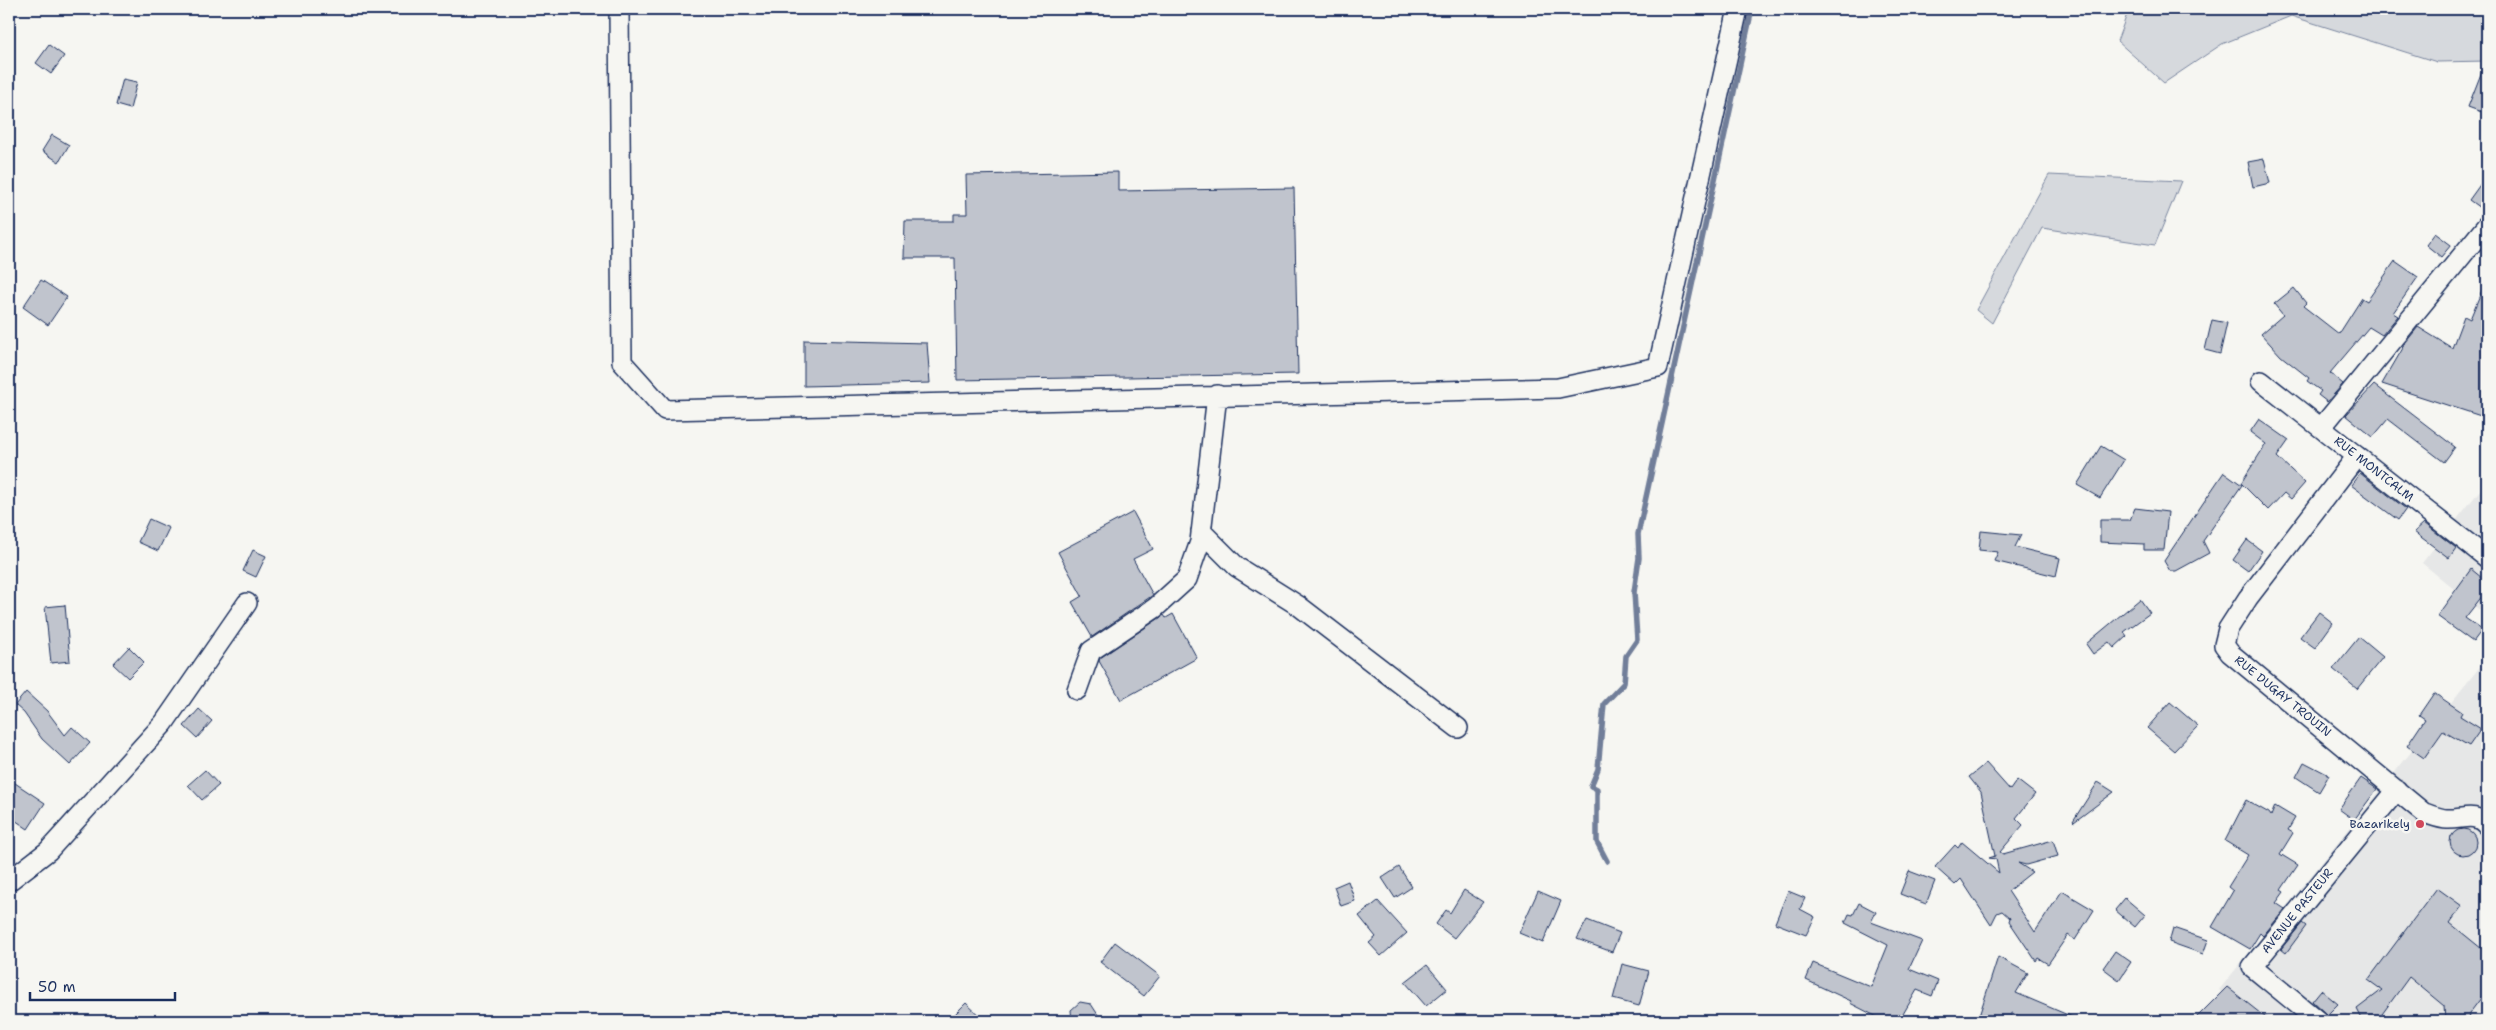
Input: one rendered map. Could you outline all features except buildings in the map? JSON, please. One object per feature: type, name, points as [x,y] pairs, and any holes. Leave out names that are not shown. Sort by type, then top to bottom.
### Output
[{"type":"street","points":[[619,9],[622,362],[665,410],[1558,388],[1658,367],[1738,9]]},
{"type":"street","points":[[2321,428],[2487,225]]},
{"type":"street","name":"RUE MONTCALM","points":[[2261,381],[2487,558]]},
{"type":"street","points":[[1077,690],[1091,651],[1155,608],[1187,579],[1200,542],[1217,396]]},
{"type":"street","name":"RUE DUGAY TROUIN","points":[[2358,456],[2248,598],[2228,629],[2224,645],[2230,653],[2424,813],[2447,819],[2468,816],[2483,820],[2487,826]]},
{"type":"street","points":[[1201,530],[1237,568],[1298,606],[1458,728]]},
{"type":"street","points":[[9,881],[48,851],[164,723],[247,603]]},
{"type":"street","name":"AVENUE PASTEUR","points":[[2318,1021],[2252,967],[2397,790]]},
{"type":"shaded area","points":[[2129,9],[2487,9],[2487,61],[2437,62],[2291,16],[2222,44],[2164,83],[2117,41]]},
{"type":"shaded area","points":[[2049,175],[2181,181],[2155,245],[2042,228],[1992,323],[1976,310]]},
{"type":"shaded area","points":[[2481,489],[2487,494],[2487,616],[2422,563]]},
{"type":"shaded area","name":"Bazarikely","points":[[2487,658],[2487,1021],[2258,1021],[2219,990]]},
{"type":"waterway","points":[[1607,861],[1597,842],[1597,789],[1591,786],[1598,769],[1604,704],[1624,683],[1626,656],[1637,640],[1634,592],[1639,558],[1638,534],[1752,9]]},
{"type":"place","name":"Bazarikely","points":[[2420,824]]}]
